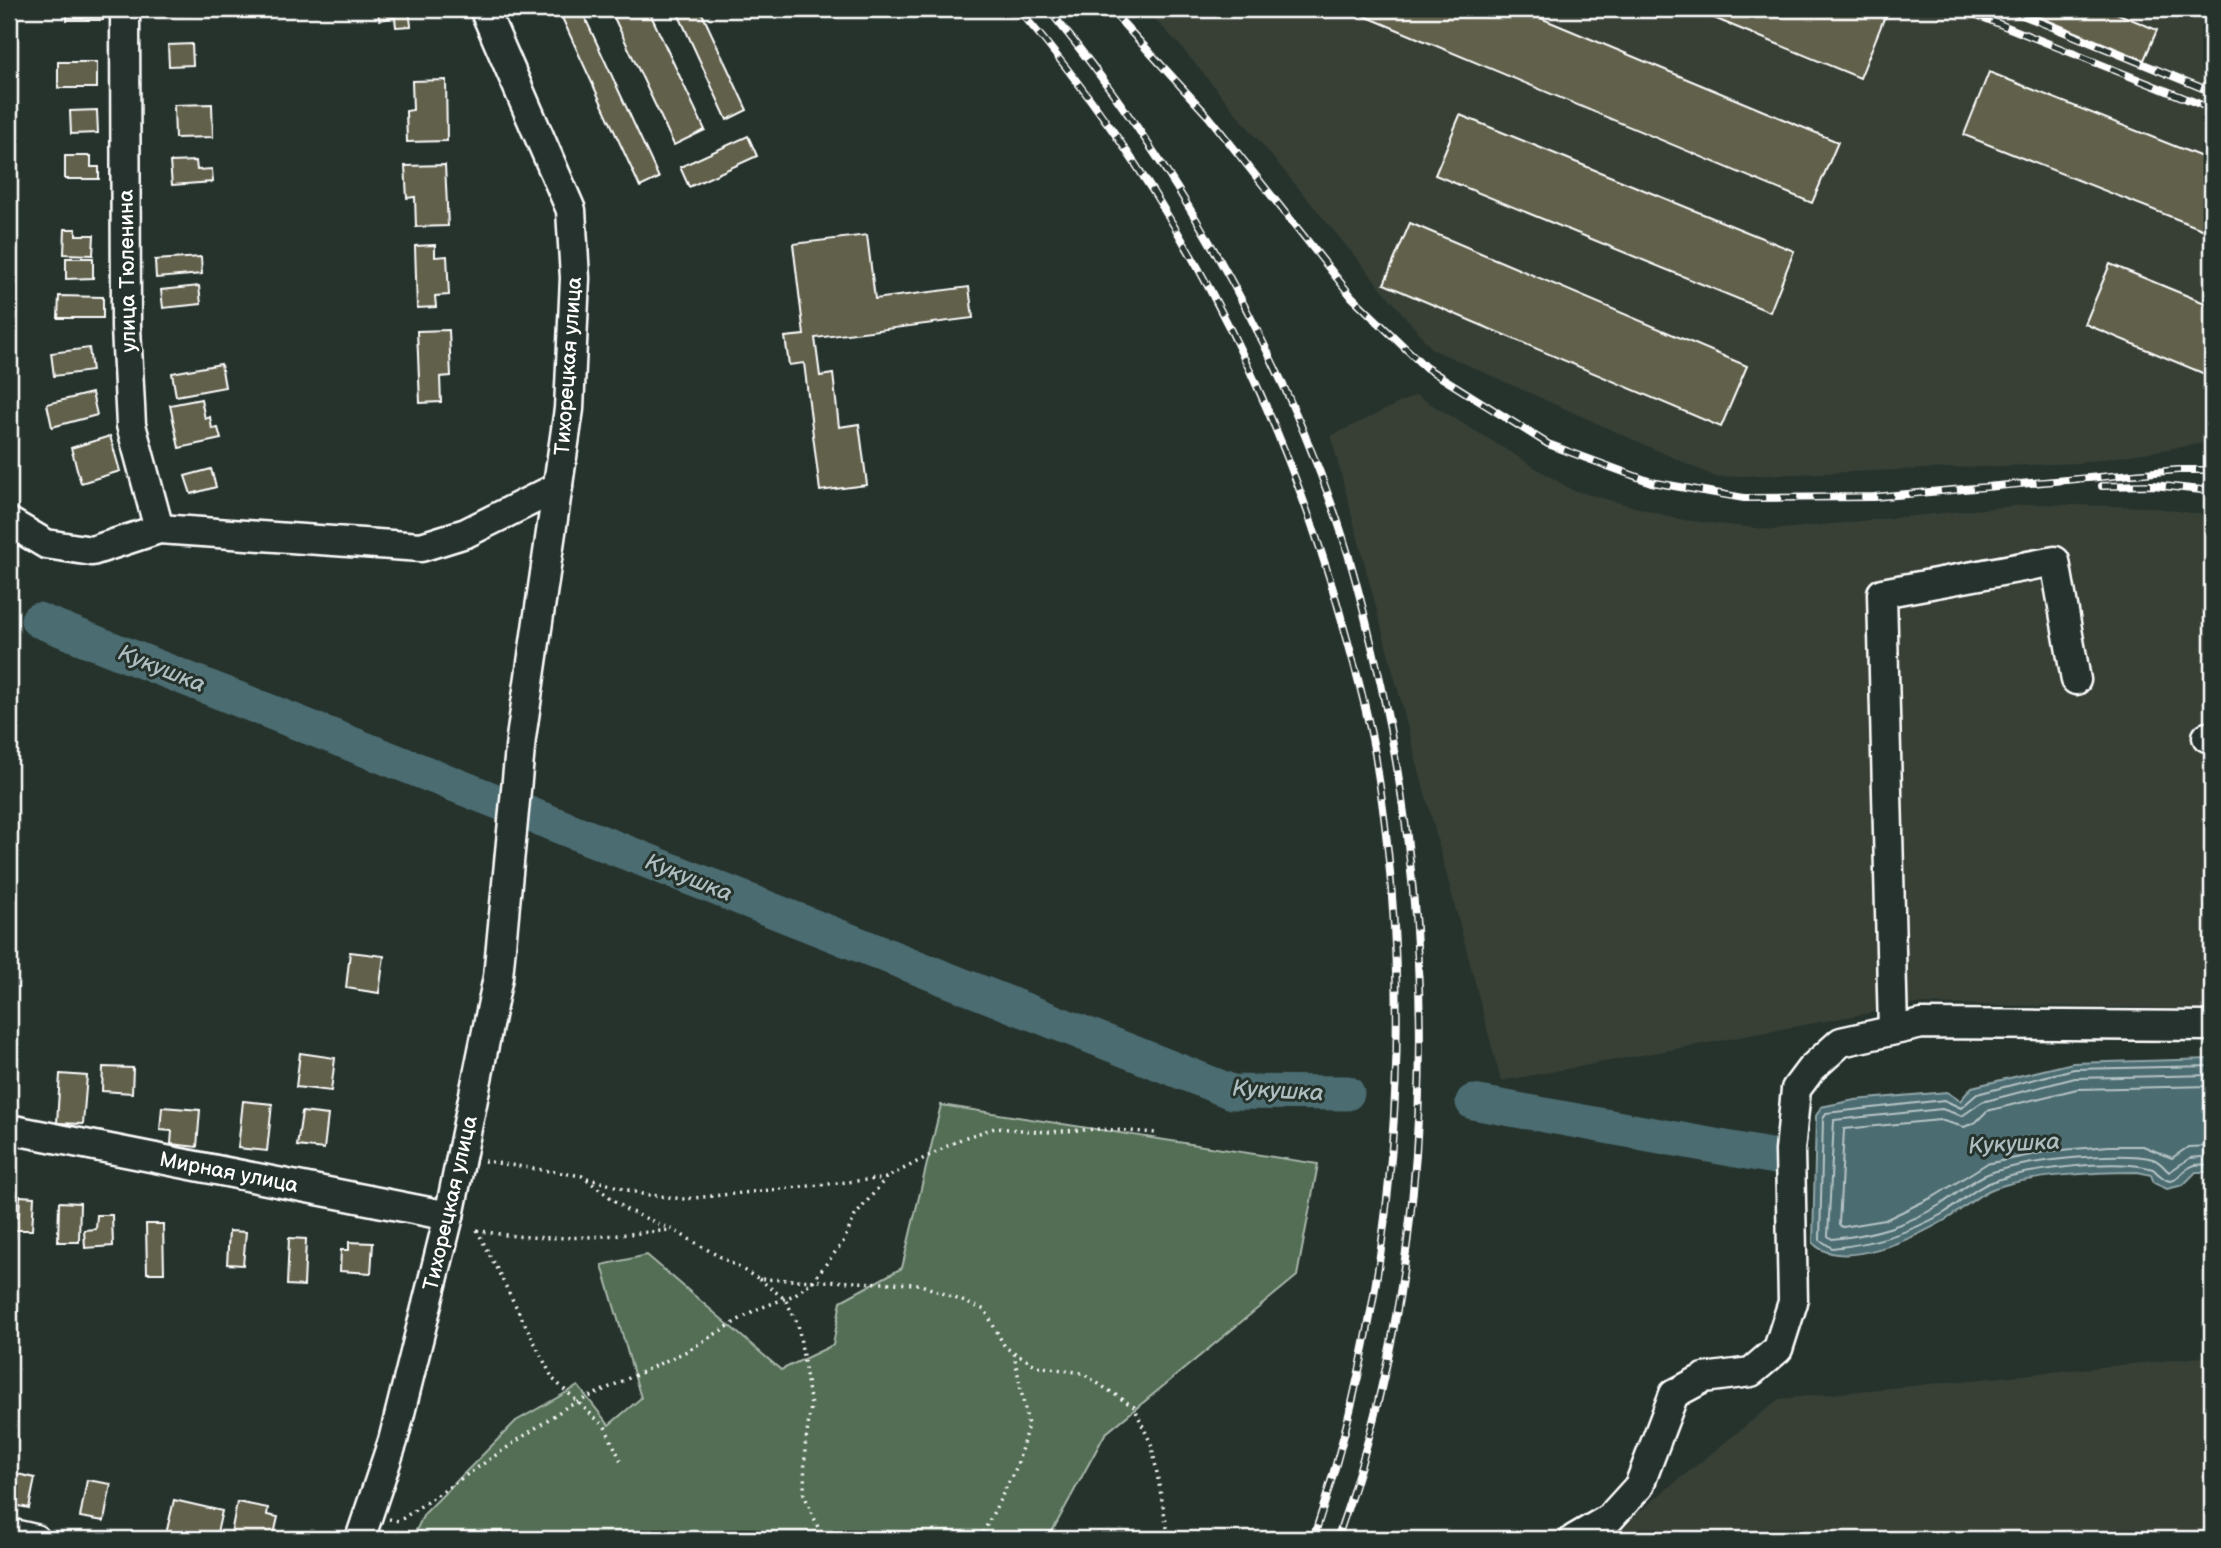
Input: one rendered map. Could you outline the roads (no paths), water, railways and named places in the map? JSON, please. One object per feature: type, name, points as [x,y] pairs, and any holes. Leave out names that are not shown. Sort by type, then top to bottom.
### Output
[{"type":"street","name":"улица Тюленина","points":[[125,9],[126,328],[131,425],[159,529]]},
{"type":"street","name":"Тихорецкая улица","points":[[365,1527],[393,1441],[449,1216],[498,977],[521,738],[569,408],[575,291],[570,210],[484,9]]},
{"type":"street","points":[[9,522],[46,544],[92,551],[159,529],[421,547],[466,533],[558,487]]},
{"type":"street","points":[[1893,1030],[1882,593],[2055,561],[2076,680]]},
{"type":"street","points":[[1574,1539],[1610,1517],[1639,1486],[1674,1394],[1704,1378],[1751,1372],[1778,1349],[1793,1302],[1790,1151],[1796,1089],[1811,1069],[1841,1042],[1922,1024],[2212,1026]]},
{"type":"street","name":"Мирная улица","points":[[9,1129],[449,1216]]},
{"type":"street","points":[[9,1533],[35,1539]]},
{"type":"water","points":[[2212,1059],[2212,1172],[2196,1172],[2183,1185],[2167,1189],[2154,1183],[2151,1175],[2138,1172],[2083,1174],[2022,1181],[1990,1190],[1937,1225],[1881,1248],[1842,1254],[1826,1251],[1813,1243],[1816,1116],[1821,1107],[1855,1100],[1947,1092],[1960,1101],[1972,1087],[2073,1063]]},
{"type":"waterway","name":"Кукушка","points":[[38,620],[1232,1092],[1347,1093]]},
{"type":"waterway","name":"Кукушка","points":[[1473,1102],[1775,1157]]},
{"type":"railway","points":[[1018,9],[1072,75],[1122,144],[1168,215],[1247,365],[1281,442],[1311,522],[1353,660],[1375,754],[1388,853],[1395,952],[1396,1051],[1392,1151],[1381,1249],[1364,1347],[1342,1444],[1313,1539]]},
{"type":"railway","points":[[1048,9],[1136,126],[1177,188],[1250,316],[1282,382],[1337,519],[1381,684],[1401,790],[1414,898],[1419,1006],[1418,1115],[1410,1223],[1393,1330],[1369,1436],[1337,1539]]},
{"type":"railway","points":[[1110,9],[1209,117],[1352,297],[1425,367],[1548,444],[1651,482],[1744,498],[1874,497],[2178,470],[2212,470]]},
{"type":"railway","points":[[1962,9],[2212,109]]},
{"type":"railway","points":[[2008,9],[2212,92]]},
{"type":"railway","points":[[2102,486],[2153,485],[2212,491]]}]
